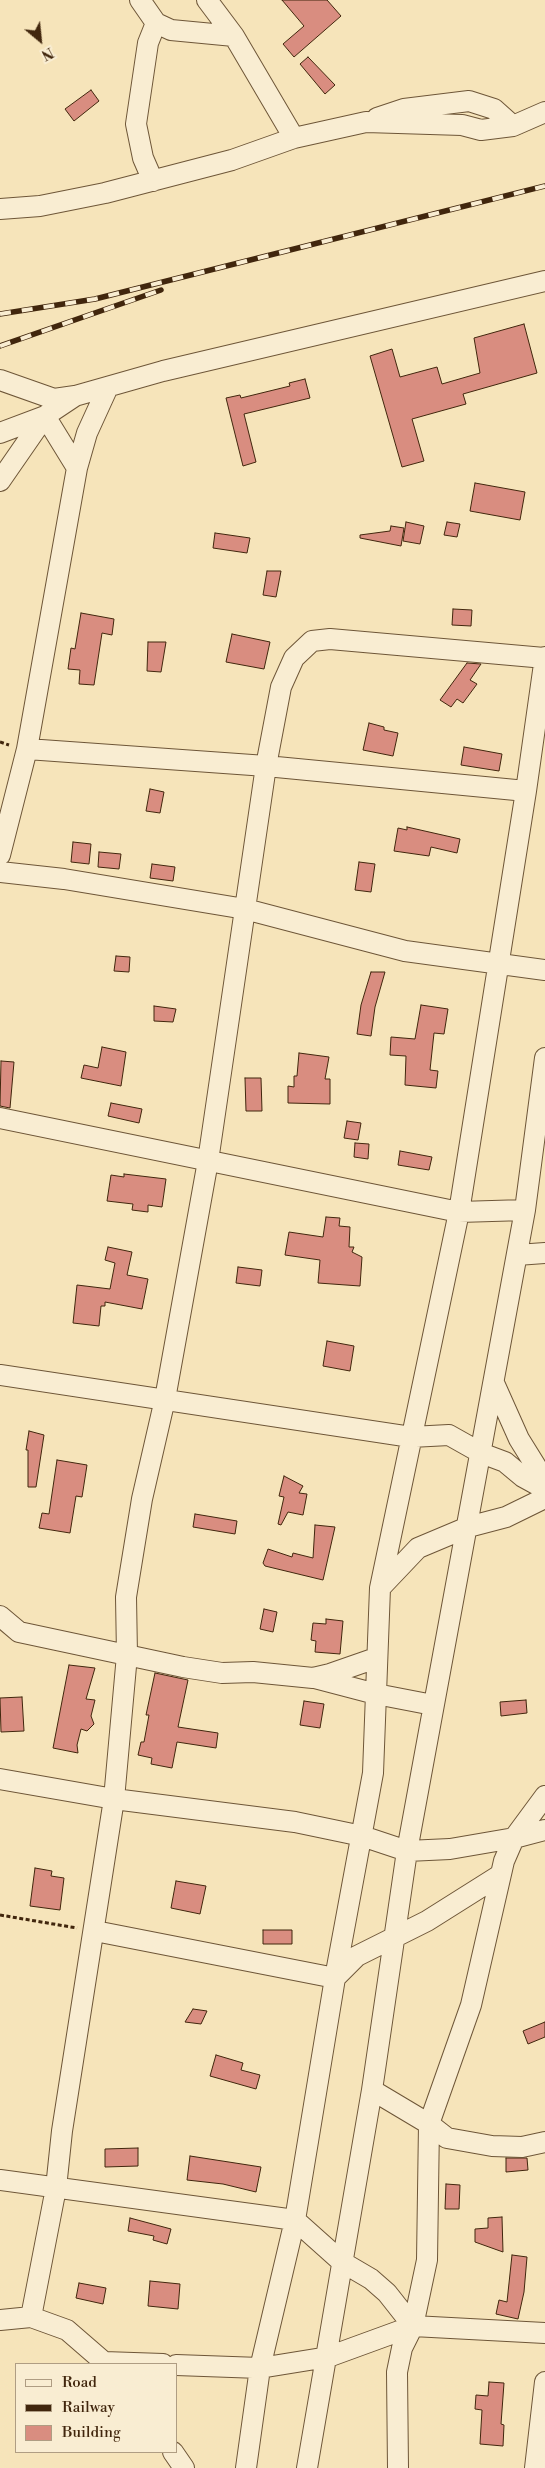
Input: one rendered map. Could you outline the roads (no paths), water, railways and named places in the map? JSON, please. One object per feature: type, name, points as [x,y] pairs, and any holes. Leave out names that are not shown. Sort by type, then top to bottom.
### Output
[{"type":"street","points":[[140,0],[156,23],[171,30],[234,36]]},
{"type":"street","points":[[207,0],[234,36],[294,138]]},
{"type":"street","points":[[152,181],[143,158],[136,124],[148,43],[156,23]]},
{"type":"street","points":[[0,209],[40,206],[105,194],[232,160],[294,138],[366,122],[462,125],[482,130],[513,126],[545,112]]},
{"type":"street","points":[[0,380],[54,399],[75,396],[163,371],[545,282]]},
{"type":"street","points":[[0,855],[27,749],[78,468],[87,433],[108,387]]},
{"type":"street","points":[[0,432],[45,416],[75,396]]},
{"type":"street","points":[[45,416],[78,468]]},
{"type":"street","points":[[0,480],[45,416]]},
{"type":"street","points":[[31,2317],[56,2188],[62,2131],[95,1931],[114,1799],[127,1655],[126,1597],[142,1499],[165,1399],[208,1161],[266,766],[281,686],[294,658],[312,641],[330,639],[545,658],[526,792],[459,1212],[380,1588],[373,1773],[335,1978],[295,2220],[260,2368],[246,2468]]},
{"type":"street","points":[[27,749],[266,766],[526,792]]},
{"type":"street","points":[[0,872],[64,878],[245,909],[405,951],[545,970]]},
{"type":"street","points":[[307,2468],[328,2356],[342,2262],[372,2090],[407,1851],[525,1210],[545,1058]]},
{"type":"street","points":[[0,1118],[459,1212],[525,1210]]},
{"type":"street","points":[[517,1255],[545,1253]]},
{"type":"street","points":[[0,1375],[411,1437],[449,1435],[481,1453],[505,1462],[523,1477],[545,1489]]},
{"type":"street","points":[[494,1383],[519,1439],[545,1481]]},
{"type":"street","points":[[380,1588],[418,1548],[468,1527],[506,1517],[545,1498]]},
{"type":"street","points":[[0,1616],[10,1631],[183,1667],[222,1673],[253,1672],[313,1678],[376,1694],[433,1705]]},
{"type":"street","points":[[313,1678],[376,1658]]},
{"type":"street","points":[[0,1779],[114,1799],[295,1822],[362,1836],[407,1851],[450,1849],[514,1838],[545,1830]]},
{"type":"street","points":[[398,2468],[397,2372],[402,2348],[413,2326],[427,2260],[429,2124],[471,2005],[500,1875],[514,1838],[545,1796]]},
{"type":"street","points":[[335,1978],[357,1956],[427,1921],[500,1875]]},
{"type":"street","points":[[95,1931],[335,1978]]},
{"type":"street","points":[[372,2090],[429,2124],[447,2138],[492,2146],[522,2147],[545,2142]]},
{"type":"street","points":[[0,2180],[295,2220],[342,2262],[372,2279],[387,2293],[413,2326]]},
{"type":"street","points":[[0,2320],[31,2317],[68,2330],[105,2363]]},
{"type":"street","points":[[178,2365],[260,2368],[328,2356],[413,2326],[545,2333]]},
{"type":"street","points":[[535,2468],[545,2382]]},
{"type":"street","points":[[174,2453],[184,2468]]},
{"type":"railway","points":[[0,314],[95,299],[545,186]]},
{"type":"railway","points":[[0,346],[161,290]]}]
